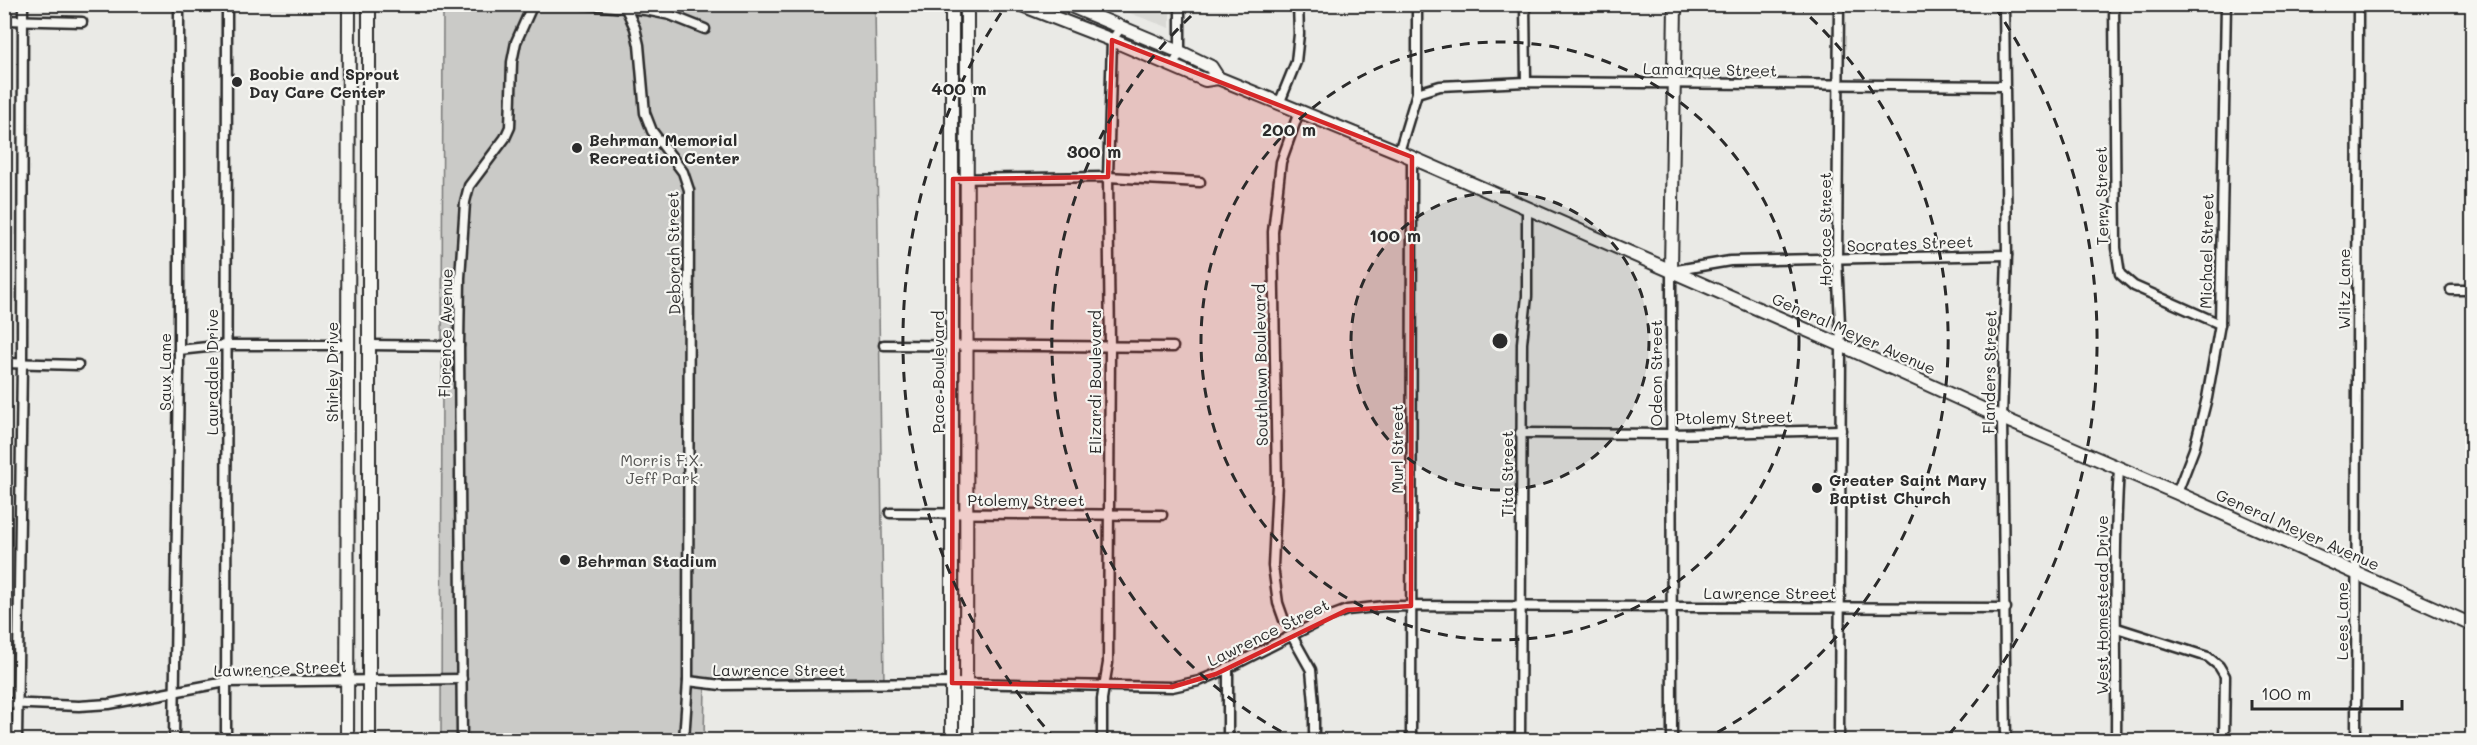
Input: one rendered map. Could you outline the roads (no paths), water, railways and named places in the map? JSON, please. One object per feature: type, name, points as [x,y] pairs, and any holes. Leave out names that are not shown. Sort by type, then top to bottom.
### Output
[{"type":"street","points":[[17,741],[22,363],[23,4]]},
{"type":"street","name":"Saux Lane","points":[[174,741],[179,350],[179,4]]},
{"type":"street","name":"Lauradale Drive","points":[[226,741],[227,4]]},
{"type":"street","name":"Shirley Drive","points":[[347,741],[349,4]]},
{"type":"street","points":[[369,4],[369,741]]},
{"type":"street","name":"Florence Avenue","points":[[462,679],[459,346],[460,278],[465,202],[469,186],[510,128],[512,62],[516,42],[532,4]]},
{"type":"street","points":[[583,4],[625,6],[670,15],[705,29]]},
{"type":"street","name":"Pace Boulevard","points":[[952,4],[952,741]]},
{"type":"street","name":"Pace Boulevard","points":[[966,741],[967,4]]},
{"type":"street","name":"General Meyer Avenue","points":[[1019,4],[1113,40],[1205,80],[1218,78],[1412,157],[2472,625]]},
{"type":"street","name":"General Meyer Avenue","points":[[1066,4],[1122,26],[1211,67],[1218,78]]},
{"type":"street","points":[[1173,66],[1180,52],[1180,4]]},
{"type":"street","points":[[1279,104],[1298,52],[1298,4]]},
{"type":"street","points":[[1399,152],[1417,93],[1417,4]]},
{"type":"street","points":[[1525,4],[1526,82]]},
{"type":"street","name":"Odeon Street","points":[[1672,741],[1671,271],[1676,84],[1675,4]]},
{"type":"street","name":"Horace Street","points":[[1839,4],[1838,260],[1841,345],[1839,741]]},
{"type":"street","name":"Flanders Street","points":[[2004,4],[2007,255],[2002,418],[2006,741]]},
{"type":"street","name":"Terry Street","points":[[2114,4],[2116,248],[2120,274],[2134,286],[2220,324]]},
{"type":"street","name":"Michael Street","points":[[2177,493],[2194,449],[2207,398],[2220,324],[2226,4]]},
{"type":"street","name":"Wiltz Lane","points":[[2357,573],[2358,4]]},
{"type":"street","name":"Deborah Street","points":[[625,6],[635,28],[639,45],[645,113],[652,131],[683,172],[689,190],[688,681]]},
{"type":"street","points":[[4,21],[82,22]]},
{"type":"street","points":[[1113,40],[1122,26]]},
{"type":"street","name":"Elizardi Boulevard","points":[[1102,741],[1102,699],[1106,686],[1110,346],[1108,177],[1113,40]]},
{"type":"street","name":"Lamarque Street","points":[[1417,93],[1440,86],[1526,82],[2004,86]]},
{"type":"street","name":"Southlawn Boulevard","points":[[1284,620],[1278,603],[1273,566],[1277,483],[1273,232],[1281,162],[1299,112]]},
{"type":"street","name":"Murl Street","points":[[1411,741],[1412,157]]},
{"type":"street","points":[[953,179],[1108,177],[1200,182]]},
{"type":"street","name":"Tita Street","points":[[1520,741],[1521,343],[1527,296],[1527,208]]},
{"type":"street","name":"Socrates Street","points":[[1671,271],[1730,261],[2007,255]]},
{"type":"street","points":[[2451,290],[2472,290]]},
{"type":"street","points":[[179,350],[226,345],[459,346]]},
{"type":"street","points":[[884,345],[1173,347]]},
{"type":"street","points":[[4,363],[78,365]]},
{"type":"street","name":"Ptolemy Street","points":[[1520,433],[1672,434],[1841,430]]},
{"type":"street","name":"West Homestead Drive","points":[[2116,741],[2117,628],[2114,557],[2119,469]]},
{"type":"street","name":"Ptolemy Street","points":[[890,513],[1162,515]]},
{"type":"street","name":"Lees Lane","points":[[2356,741],[2357,573]]},
{"type":"street","name":"Lawrence Street","points":[[688,681],[721,685],[966,683],[1172,687],[1199,681],[1347,610],[1385,606],[2006,608]]},
{"type":"street","points":[[2117,628],[2208,657],[2219,666],[2225,676],[2224,741]]},
{"type":"street","points":[[1292,636],[1311,670],[1314,741]]},
{"type":"street","points":[[1228,667],[1228,741]]},
{"type":"street","points":[[462,679],[462,741]]},
{"type":"street","name":"Lawrence Street","points":[[4,703],[79,706],[109,704],[226,682],[462,679]]},
{"type":"street","points":[[684,741],[688,681]]},
{"type":"place","name":"Boobie and Sprout Day Care Center","points":[[237,82]]},
{"type":"place","name":"Behrman Memorial Recreation Center","points":[[577,148]]},
{"type":"place","name":"Greater Saint Mary Baptist Church","points":[[1817,488]]},
{"type":"place","name":"Behrman Stadium","points":[[565,560]]},
{"type":"park label","name":"Morris F.X. Jeff Park","points":[[662,468]]}]
